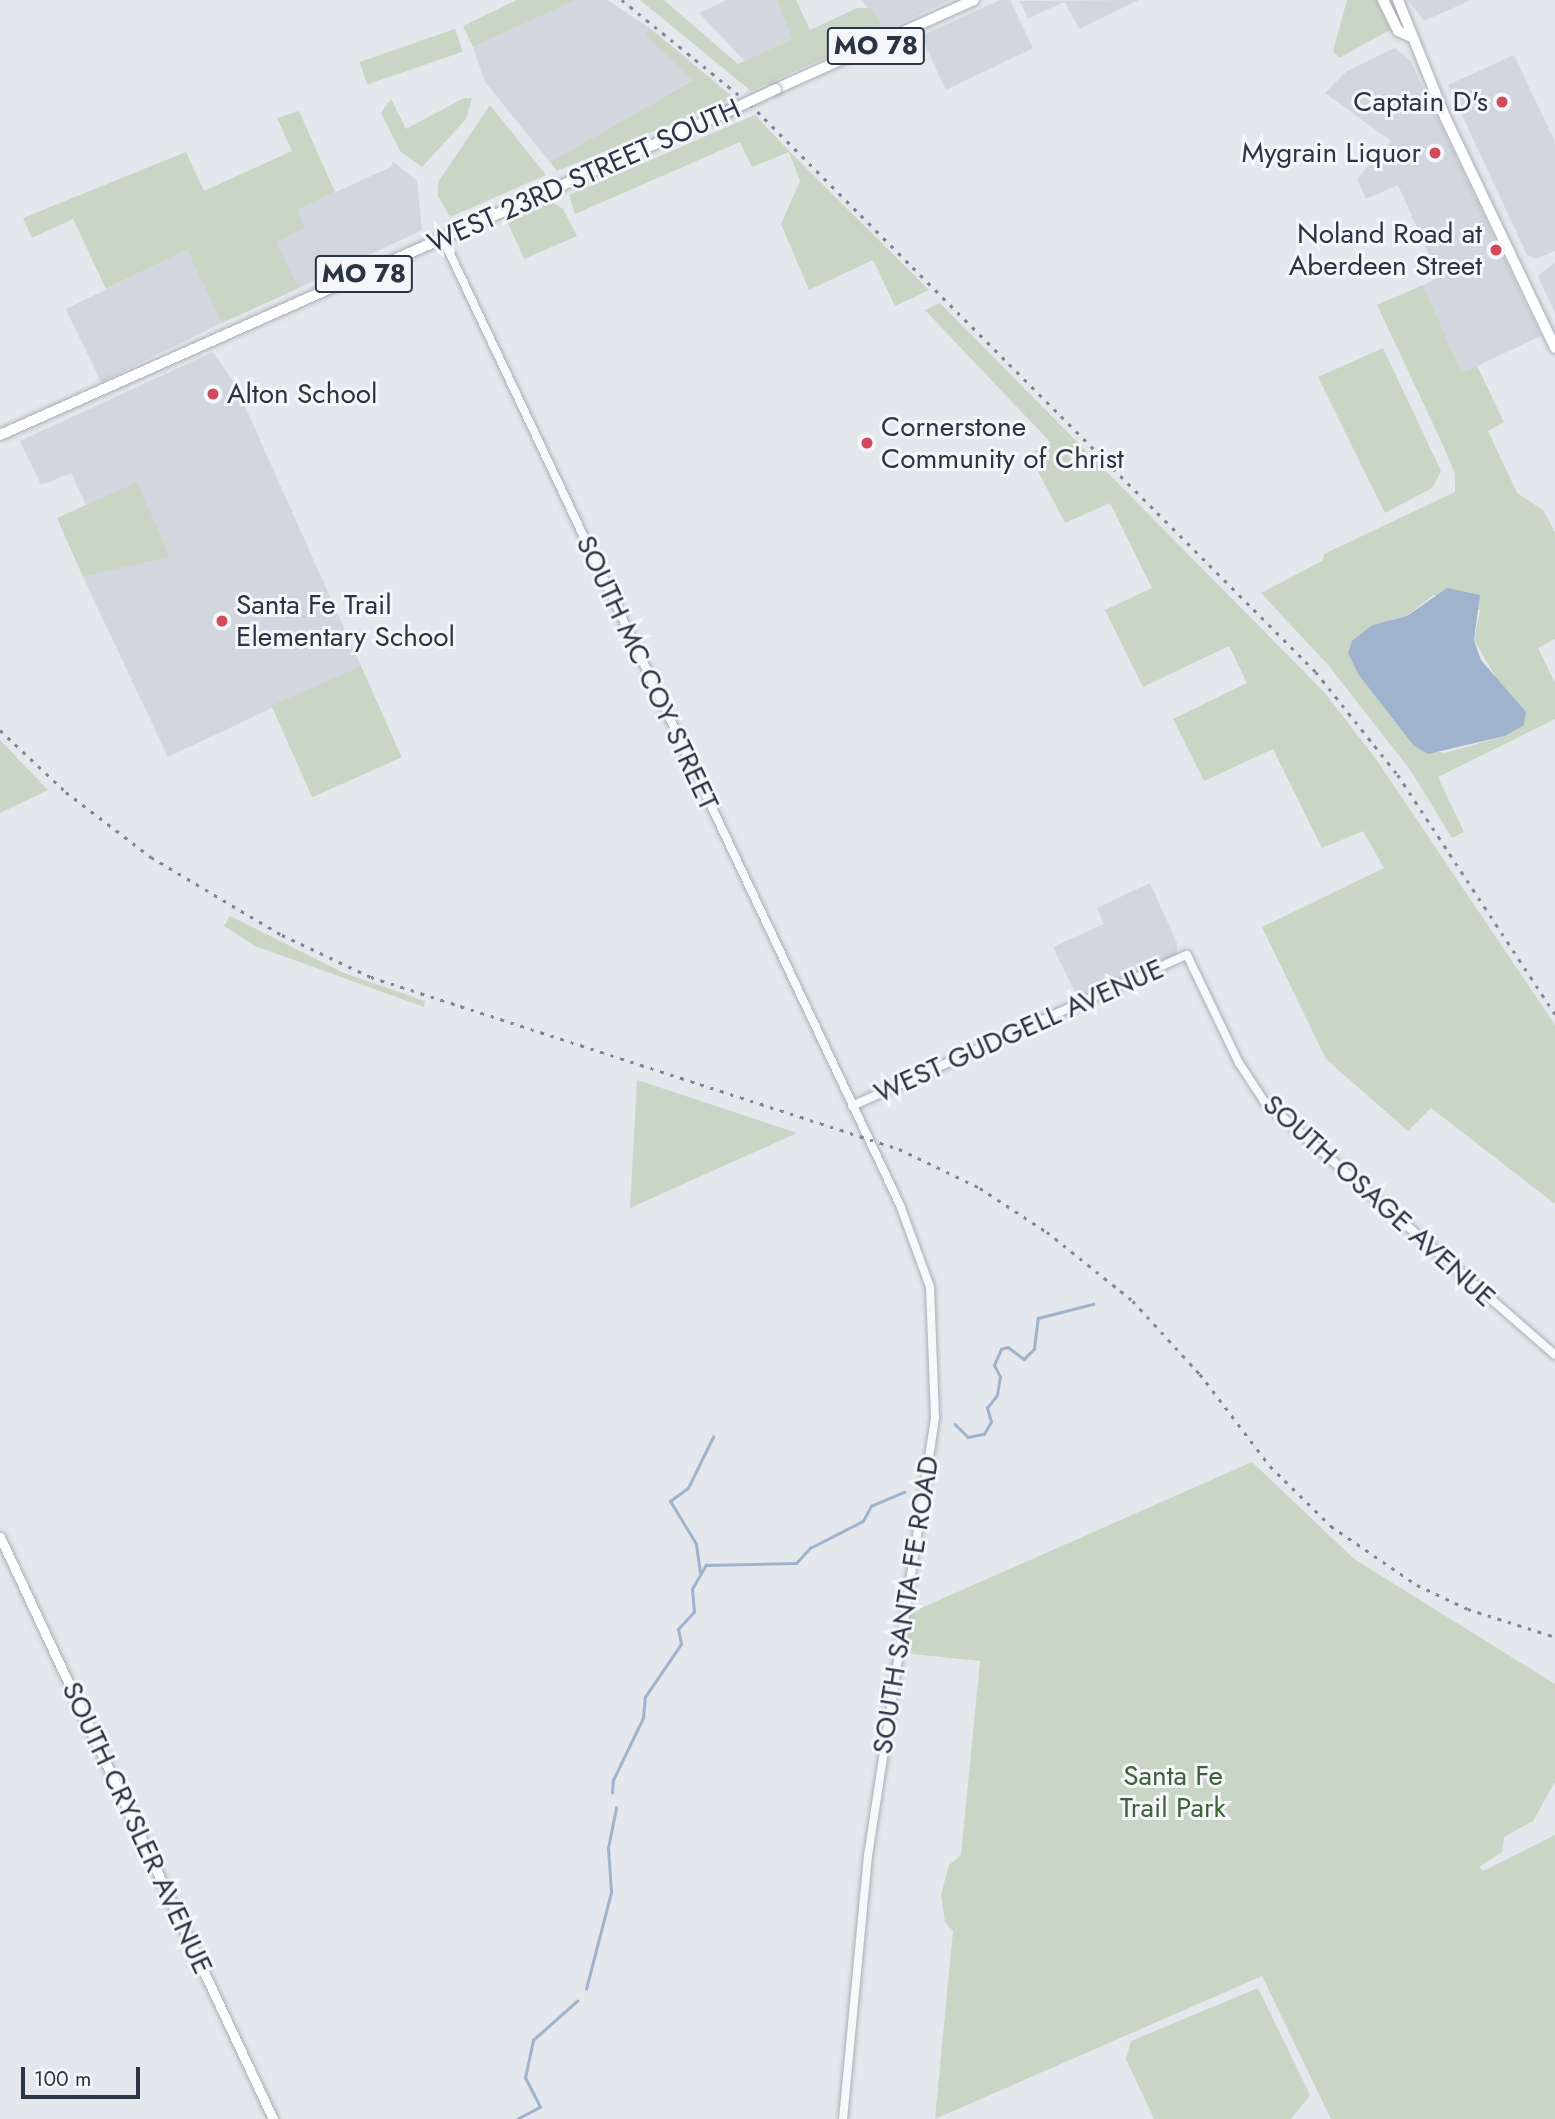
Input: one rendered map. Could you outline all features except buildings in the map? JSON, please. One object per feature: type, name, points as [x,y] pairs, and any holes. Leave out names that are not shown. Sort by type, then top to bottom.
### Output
[{"type":"main road","name":"WEST 23RD STREET SOUTH","points":[[0,435],[974,0]]},
{"type":"main road","points":[[1382,0],[1398,31],[1409,36]]},
{"type":"main road","points":[[1398,0],[1411,26],[1409,36],[1555,348]]},
{"type":"main road","name":"SOUTH CRYSLER AVENUE","points":[[0,1537],[272,2119]]},
{"type":"street","name":"SOUTH MC COY STREET","points":[[443,239],[852,1106]]},
{"type":"street","name":"WEST GUDGELL AVENUE","points":[[852,1106],[1187,955]]},
{"type":"street","name":"SOUTH OSAGE AVENUE","points":[[1187,955],[1239,1063],[1264,1101],[1555,1355]]},
{"type":"street","name":"SOUTH SANTA FE ROAD","points":[[843,2119],[868,1855],[935,1418],[930,1287],[900,1205],[852,1106]]},
{"type":"shaded area","points":[[576,0],[607,0],[650,28],[645,35],[694,79],[550,162],[485,82],[473,47]]},
{"type":"shaded area","points":[[727,0],[777,0],[792,39],[745,61],[699,13]]},
{"type":"shaded area","points":[[862,0],[950,0],[884,31]]},
{"type":"shaded area","points":[[1000,0],[1010,0],[1033,48],[946,90],[921,36]]},
{"type":"shaded area","points":[[1139,0],[1079,29],[1065,2],[1028,18],[1020,1]]},
{"type":"shaded area","points":[[1408,0],[1471,0],[1424,21]]},
{"type":"shaded area","points":[[1395,48],[1410,60],[1541,336],[1462,373],[1423,285],[1439,277],[1398,185],[1366,199],[1357,179],[1391,141],[1325,93],[1347,71]]},
{"type":"shaded area","points":[[1514,55],[1555,142],[1555,251],[1536,259],[1527,255],[1448,85]]},
{"type":"shaded area","points":[[393,161],[417,181],[422,230],[299,288],[275,242],[304,228],[296,210],[391,167]]},
{"type":"shaded area","points":[[187,250],[223,323],[101,382],[66,309]]},
{"type":"shaded area","points":[[1555,262],[1555,313],[1538,276]]},
{"type":"shaded area","name":"Santa Fe Trail Elementary School","points":[[213,352],[235,384],[361,666],[168,757],[83,577],[170,557],[137,483],[86,505],[71,473],[41,485],[20,441]]},
{"type":"shaded area","points":[[1150,883],[1177,943],[1177,955],[1091,994],[1076,994],[1053,947],[1104,924],[1097,908]]},
{"type":"green space","points":[[517,0],[576,0],[473,47],[463,26]]},
{"type":"green space","points":[[640,0],[664,0],[738,64],[792,39],[777,0],[796,0],[810,30],[857,8],[872,8],[884,31],[751,91]]},
{"type":"green space","points":[[1347,0],[1377,0],[1390,30],[1339,58],[1333,51]]},
{"type":"green space","points":[[650,28],[734,98],[557,171],[550,162],[693,80],[645,35]]},
{"type":"green space","points":[[455,29],[463,52],[367,85],[360,62]]},
{"type":"green space","points":[[464,98],[472,98],[466,119],[422,167],[400,151],[381,113],[391,99],[406,129]]},
{"type":"green space","points":[[490,105],[546,175],[450,217],[438,196],[438,182]]},
{"type":"green space","points":[[299,111],[335,192],[297,210],[305,228],[276,242],[299,288],[222,323],[187,250],[106,289],[73,219],[32,238],[23,218],[186,152],[204,191],[292,151],[277,118]]},
{"type":"green space","points":[[755,115],[929,290],[895,306],[873,260],[809,290],[781,224],[800,181],[789,152],[752,167],[740,142],[575,214],[569,195]]},
{"type":"green space","points":[[552,202],[563,209],[577,236],[524,259],[507,221]]},
{"type":"green space","points":[[1423,285],[1462,373],[1477,366],[1504,422],[1488,431],[1517,493],[1543,510],[1555,532],[1555,639],[1538,648],[1555,683],[1555,719],[1438,777],[1464,832],[1452,838],[1411,771],[1329,666],[1261,593],[1322,561],[1324,554],[1455,492],[1455,474],[1377,305]],"holes":[[[1434,595],[1480,610],[1474,640],[1494,674],[1505,736],[1445,753],[1414,746],[1358,674],[1348,652],[1372,625],[1406,616]]]},
{"type":"green space","points":[[940,303],[1324,692],[1376,759],[1555,1025],[1555,1204],[1431,1108],[1408,1131],[1326,1059],[1262,927],[1384,868],[1363,831],[1322,848],[1273,749],[1204,781],[1173,719],[1247,683],[1229,646],[1143,687],[1105,610],[1152,588],[1110,503],[1065,523],[1029,454],[1051,443],[925,310]]},
{"type":"green space","points":[[1383,348],[1441,471],[1432,488],[1385,513],[1318,377]]},
{"type":"green space","points":[[137,482],[170,557],[83,577],[57,518]]},
{"type":"green space","points":[[361,666],[402,757],[312,797],[271,706]]},
{"type":"green space","points":[[0,740],[48,790],[0,813]]},
{"type":"green space","points":[[230,916],[344,973],[425,1001],[424,1007],[255,946],[224,926]]},
{"type":"green space","points":[[637,1080],[797,1133],[630,1208]]},
{"type":"green space","name":"Santa Fe Trail Park","points":[[1252,1462],[1354,1559],[1555,1684],[1555,1782],[1533,1821],[1504,1837],[1502,1852],[1479,1867],[1483,1871],[1555,1835],[1555,2119],[1331,2119],[1262,1976],[935,2119],[953,1931],[945,1922],[941,1895],[949,1865],[961,1855],[980,1661],[903,1653],[910,1613]]},
{"type":"green space","points":[[1258,1988],[1310,2095],[1291,2119],[1154,2119],[1126,2059],[1131,2041]]},
{"type":"water","points":[[1447,588],[1480,595],[1474,640],[1481,660],[1526,712],[1524,725],[1505,736],[1428,754],[1414,746],[1358,674],[1348,653],[1352,641],[1372,625],[1407,616]]},
{"type":"waterway","points":[[955,1424],[968,1437],[984,1434],[991,1422],[987,1408],[997,1395],[1000,1377],[994,1365],[1001,1349],[1008,1347],[1024,1359],[1034,1349],[1038,1318],[1093,1304]]},
{"type":"waterway","points":[[700,1573],[696,1544],[670,1501],[688,1488],[713,1437]]},
{"type":"waterway","points":[[612,1793],[613,1780],[643,1718],[645,1697],[681,1644],[678,1629],[694,1612],[692,1589],[706,1565],[796,1563],[810,1548],[863,1521],[871,1506],[904,1492]]},
{"type":"waterway","points":[[586,1989],[611,1892],[608,1848],[616,1808]]},
{"type":"waterway","points":[[517,2119],[540,2107],[525,2078],[533,2040],[577,2001]]},
{"type":"railway","points":[[622,0],[750,104],[1316,672],[1398,775],[1555,1014]]},
{"type":"railway","points":[[0,730],[66,792],[151,857],[282,935],[371,977],[899,1149],[980,1188],[1047,1232],[1133,1301],[1200,1374],[1270,1466],[1331,1526],[1417,1585],[1468,1609],[1555,1637]]},
{"type":"place","name":"Captain D's","points":[[1502,102]]},
{"type":"place","name":"Mygrain Liquor","points":[[1435,153]]},
{"type":"place","name":"Noland Road at Aberdeen Street","points":[[1496,250]]},
{"type":"place","name":"Alton School","points":[[213,394]]},
{"type":"place","name":"Cornerstone Community of Christ","points":[[867,443]]},
{"type":"place","name":"Santa Fe Trail Elementary School","points":[[222,621]]}]
